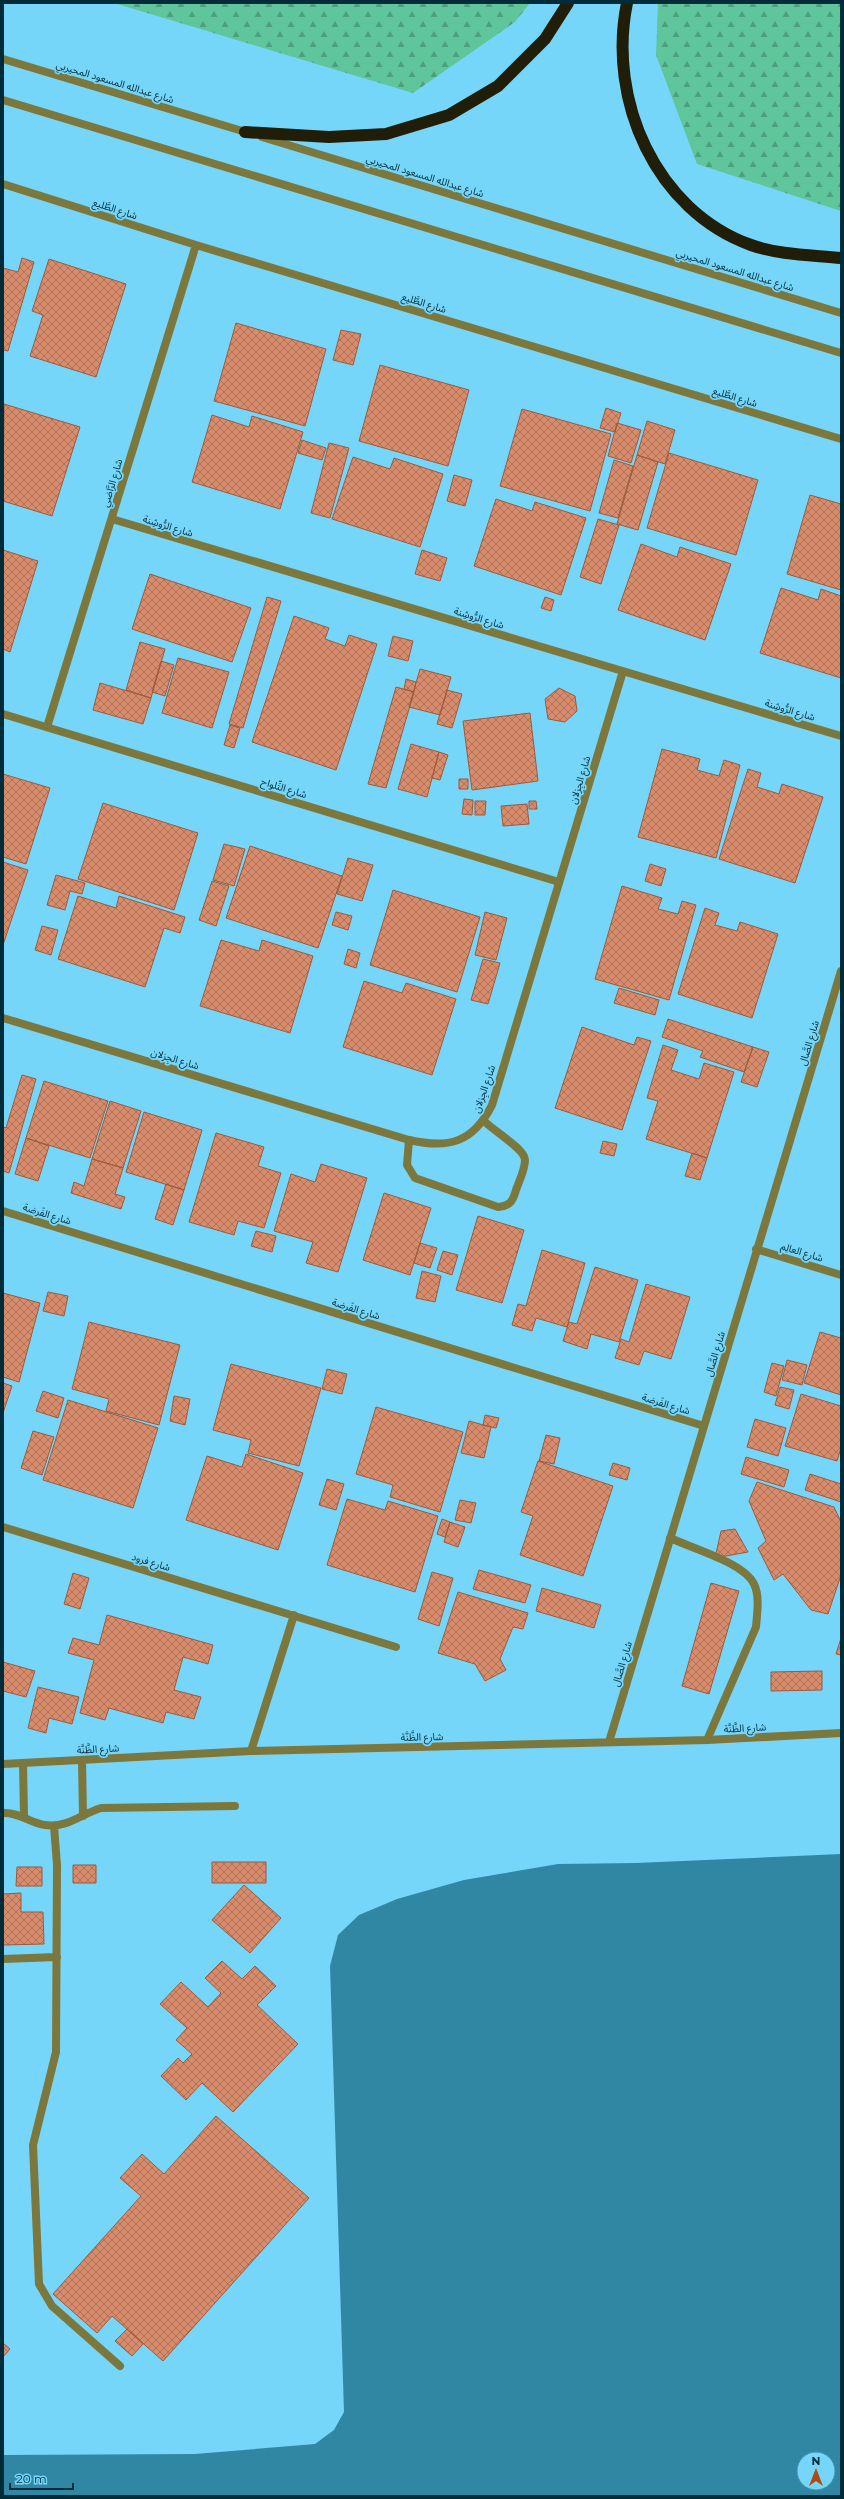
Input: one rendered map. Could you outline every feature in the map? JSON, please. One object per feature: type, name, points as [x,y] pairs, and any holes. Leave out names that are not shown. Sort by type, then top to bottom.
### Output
[{"type":"highway","points":[[245,132],[328,136],[386,134],[449,115],[498,86],[545,39],[568,3]]},
{"type":"highway","points":[[627,3],[622,49],[625,81],[632,113],[658,171],[676,196],[698,217],[724,234],[752,246],[782,253],[841,258]]},
{"type":"street","name":"شارع عبدالله المسعود المحيربي","points":[[3,59],[841,313]]},
{"type":"street","points":[[3,100],[841,353]]},
{"type":"street","name":"شارع الطَّليع","points":[[3,184],[196,245],[841,440]]},
{"type":"street","name":"شارع الرَّاضي","points":[[47,727],[196,245]]},
{"type":"street","name":"شارع الرُّوشِنة","points":[[112,519],[841,736]]},
{"type":"street","name":"شارع الجِزلان","points":[[3,1018],[429,1145],[454,1142],[476,1130],[484,1121],[492,1105],[623,671]]},
{"type":"street","name":"شارع التِّلواح","points":[[3,714],[559,882]]},
{"type":"street","name":"شارع الصَّال","points":[[609,1742],[756,1249],[841,971]]},
{"type":"street","points":[[409,1140],[407,1165],[415,1178],[498,1207],[504,1206],[514,1199],[524,1165],[524,1156],[519,1148],[500,1136],[484,1121]]},
{"type":"street","name":"شارع الفَرضة","points":[[3,1211],[704,1426]]},
{"type":"street","name":"شارع العالِم","points":[[756,1249],[841,1275]]},
{"type":"street","name":"شارع فرود","points":[[3,1527],[396,1647]]},
{"type":"street","points":[[670,1538],[743,1570],[754,1584],[758,1608],[756,1627],[707,1740]]},
{"type":"street","points":[[251,1751],[294,1616]]},
{"type":"street","name":"شارع الظَّنَّة","points":[[3,1764],[251,1751],[707,1740],[841,1733]]},
{"type":"street","points":[[82,1760],[83,1816]]},
{"type":"street","points":[[23,1763],[24,1817]]},
{"type":"street","points":[[3,1813],[24,1817],[43,1825],[54,1826],[74,1821],[95,1810],[108,1807],[235,1806]]},
{"type":"street","points":[[54,1826],[57,1865],[56,2052],[33,2145],[39,2284],[52,2306],[120,2366]]},
{"type":"street","points":[[3,1959],[56,1957]]},
{"type":"green space","points":[[114,3],[530,3],[515,22],[413,93]]},
{"type":"green space","points":[[658,3],[841,3],[841,211],[697,164],[656,55]]},
{"type":"water","points":[[841,1854],[841,2496],[3,2496],[3,2455],[195,2454],[315,2444],[334,2430],[344,2412],[330,1966],[338,1935],[359,1915],[397,1899],[464,1880],[558,1864],[636,1863]]},
{"type":"building","points":[[22,258],[34,262],[8,351],[3,350],[3,268],[18,272]]},
{"type":"building","points":[[49,259],[126,284],[96,377],[30,356],[43,315],[32,311]]},
{"type":"building","points":[[236,323],[326,349],[305,426],[214,401]]},
{"type":"building","points":[[341,330],[361,334],[353,365],[333,360]]},
{"type":"building","points":[[380,365],[469,390],[448,466],[359,441]]},
{"type":"building","points":[[4,404],[80,427],[52,516],[3,501]]},
{"type":"building","points":[[606,408],[621,413],[615,432],[600,428]]},
{"type":"building","points":[[522,409],[611,434],[590,511],[500,486]]},
{"type":"building","points":[[212,415],[249,427],[252,416],[303,432],[280,509],[192,482]]},
{"type":"building","points":[[647,421],[675,430],[665,464],[637,455]]},
{"type":"building","points":[[617,423],[641,430],[631,463],[608,456]]},
{"type":"building","points":[[302,440],[326,448],[322,460],[298,453]]},
{"type":"building","points":[[329,443],[349,448],[330,518],[311,513]]},
{"type":"building","points":[[669,453],[758,480],[736,555],[647,528]]},
{"type":"building","points":[[637,455],[658,462],[638,530],[617,524]]},
{"type":"building","points":[[353,457],[390,469],[394,458],[443,474],[420,547],[332,519]]},
{"type":"building","points":[[614,460],[633,466],[618,518],[599,513]]},
{"type":"building","points":[[454,475],[472,480],[465,506],[447,501]]},
{"type":"building","points":[[810,495],[841,504],[841,590],[787,574]]},
{"type":"building","points":[[496,499],[532,511],[535,502],[586,518],[561,595],[474,566]]},
{"type":"building","points":[[598,519],[619,525],[601,584],[580,577]]},
{"type":"building","points":[[641,544],[677,557],[680,547],[731,564],[705,640],[618,610]]},
{"type":"building","points":[[3,550],[38,561],[10,652],[3,649]]},
{"type":"building","points":[[422,550],[447,558],[440,581],[415,574]]},
{"type":"building","points":[[150,574],[251,608],[232,662],[132,629]]},
{"type":"building","points":[[781,588],[818,600],[821,589],[841,596],[841,678],[760,653]]},
{"type":"building","points":[[267,597],[281,601],[243,728],[229,724]]},
{"type":"building","points":[[545,597],[554,600],[551,611],[541,608]]},
{"type":"building","points":[[294,616],[329,628],[325,639],[345,646],[349,635],[377,644],[336,770],[252,742]]},
{"type":"building","points":[[393,636],[413,641],[408,661],[388,656]]},
{"type":"building","points":[[140,642],[165,649],[151,698],[126,690]]},
{"type":"building","points":[[178,658],[229,672],[212,728],[162,713]]},
{"type":"building","points":[[161,661],[174,665],[165,696],[152,692]]},
{"type":"building","points":[[420,669],[451,677],[440,715],[409,707]]},
{"type":"building","points":[[406,679],[416,682],[414,692],[404,689]]},
{"type":"building","points":[[100,683],[151,698],[143,724],[93,710]]},
{"type":"building","points":[[396,687],[414,692],[386,788],[368,784]]},
{"type":"building","points":[[559,688],[575,696],[577,711],[565,722],[548,719],[545,699]]},
{"type":"building","points":[[447,690],[462,694],[452,728],[437,724]]},
{"type":"building","points":[[530,713],[538,781],[472,790],[463,721]]},
{"type":"building","points":[[230,725],[240,728],[234,748],[224,745]]},
{"type":"building","points":[[411,744],[439,752],[427,797],[398,789]]},
{"type":"building","points":[[662,749],[700,759],[697,770],[719,776],[724,760],[740,765],[716,858],[638,837]]},
{"type":"building","points":[[439,752],[448,755],[440,780],[432,778]]},
{"type":"building","points":[[748,769],[761,773],[757,787],[779,794],[782,784],[823,797],[795,883],[719,859]]},
{"type":"building","points":[[3,774],[50,788],[26,864],[3,857]]},
{"type":"building","points":[[459,779],[468,779],[468,789],[459,789]]},
{"type":"building","points":[[464,799],[473,800],[472,815],[462,814]]},
{"type":"building","points":[[475,801],[486,801],[485,815],[475,815]]},
{"type":"building","points":[[529,801],[536,801],[537,809],[529,809]]},
{"type":"building","points":[[103,803],[198,833],[174,910],[78,879]]},
{"type":"building","points":[[527,804],[529,824],[503,826],[501,806]]},
{"type":"building","points":[[224,844],[245,849],[234,886],[213,880]]},
{"type":"building","points":[[250,846],[342,876],[318,948],[226,918]]},
{"type":"building","points":[[348,858],[373,865],[362,901],[337,894]]},
{"type":"building","points":[[3,862],[28,870],[3,945]]},
{"type":"building","points":[[650,864],[666,869],[661,886],[645,881]]},
{"type":"building","points":[[56,875],[85,883],[82,894],[70,891],[65,910],[47,905]]},
{"type":"building","points":[[212,881],[229,886],[216,926],[199,920]]},
{"type":"building","points":[[622,886],[662,898],[658,909],[678,914],[682,901],[696,905],[669,1000],[595,979]]},
{"type":"building","points":[[393,890],[480,917],[457,992],[370,965]]},
{"type":"building","points":[[78,896],[116,908],[119,896],[185,917],[180,933],[164,928],[145,987],[58,959]]},
{"type":"building","points":[[705,908],[719,913],[715,925],[737,931],[740,922],[778,934],[752,1018],[678,994]]},
{"type":"building","points":[[336,912],[352,916],[348,930],[332,925]]},
{"type":"building","points":[[485,912],[507,918],[496,960],[475,955]]},
{"type":"building","points":[[42,926],[58,930],[51,955],[35,950]]},
{"type":"building","points":[[221,940],[259,951],[262,940],[313,956],[290,1033],[200,1006]]},
{"type":"building","points":[[348,949],[360,953],[356,968],[344,964]]},
{"type":"building","points":[[483,959],[500,963],[488,1004],[471,1000]]},
{"type":"building","points":[[364,981],[402,993],[406,983],[456,999],[432,1075],[343,1047]]},
{"type":"building","points":[[619,988],[659,1000],[655,1015],[614,1003]]},
{"type":"building","points":[[668,1019],[753,1047],[744,1072],[700,1057],[703,1051],[662,1037]]},
{"type":"building","points":[[582,1027],[634,1045],[637,1037],[651,1041],[622,1130],[555,1108]]},
{"type":"building","points":[[663,1045],[678,1050],[671,1070],[699,1079],[704,1063],[734,1072],[707,1158],[646,1139],[658,1101],[647,1098]]},
{"type":"building","points":[[753,1047],[769,1052],[757,1087],[741,1082]]},
{"type":"building","points":[[22,1075],[36,1079],[9,1173],[3,1171],[3,1127],[6,1128]]},
{"type":"building","points":[[44,1081],[108,1101],[90,1158],[26,1138]]},
{"type":"building","points":[[110,1101],[141,1111],[123,1168],[92,1159]]},
{"type":"building","points":[[144,1112],[202,1130],[184,1190],[126,1172]]},
{"type":"building","points":[[216,1133],[264,1147],[258,1166],[281,1173],[264,1228],[238,1221],[234,1235],[189,1222]]},
{"type":"building","points":[[26,1138],[49,1146],[38,1181],[15,1174]]},
{"type":"building","points":[[603,1141],[617,1144],[614,1156],[600,1153]]},
{"type":"building","points":[[692,1153],[707,1158],[700,1180],[685,1176]]},
{"type":"building","points":[[92,1159],[123,1168],[115,1194],[125,1197],[121,1209],[71,1193],[74,1182],[84,1186]]},
{"type":"building","points":[[321,1164],[367,1178],[338,1272],[306,1263],[313,1242],[274,1231],[291,1174],[315,1182]]},
{"type":"building","points":[[166,1184],[184,1190],[173,1225],[155,1219]]},
{"type":"building","points":[[384,1193],[431,1208],[410,1275],[363,1260]]},
{"type":"building","points":[[478,1216],[524,1230],[502,1303],[456,1290]]},
{"type":"building","points":[[256,1231],[276,1236],[272,1252],[251,1246]]},
{"type":"building","points":[[420,1243],[437,1248],[430,1268],[414,1263]]},
{"type":"building","points":[[542,1250],[585,1263],[567,1327],[536,1318],[532,1331],[512,1325],[518,1304],[526,1306]]},
{"type":"building","points":[[443,1251],[458,1255],[452,1275],[437,1270]]},
{"type":"building","points":[[595,1267],[638,1280],[619,1342],[591,1334],[587,1349],[563,1341],[569,1322],[577,1324]]},
{"type":"building","points":[[422,1271],[441,1276],[435,1302],[416,1298]]},
{"type":"building","points":[[646,1284],[690,1297],[671,1359],[644,1351],[639,1365],[615,1358],[621,1339],[629,1342]]},
{"type":"building","points":[[48,1292],[68,1296],[64,1316],[43,1311]]},
{"type":"building","points":[[3,1293],[40,1303],[19,1382],[3,1377]]},
{"type":"building","points":[[89,1322],[180,1345],[159,1425],[106,1411],[109,1399],[72,1389]]},
{"type":"building","points":[[820,1332],[841,1338],[841,1395],[804,1383]]},
{"type":"building","points":[[787,1360],[807,1365],[802,1385],[782,1380]]},
{"type":"building","points":[[772,1363],[784,1366],[776,1396],[764,1392]]},
{"type":"building","points":[[231,1364],[321,1388],[299,1466],[248,1453],[251,1440],[213,1430]]},
{"type":"building","points":[[327,1369],[347,1374],[342,1394],[322,1389]]},
{"type":"building","points":[[3,1383],[12,1386],[3,1413]]},
{"type":"building","points":[[780,1387],[794,1390],[789,1409],[775,1405]]},
{"type":"building","points":[[43,1391],[64,1398],[58,1418],[36,1411]]},
{"type":"building","points":[[801,1394],[841,1406],[841,1448],[837,1461],[785,1446]]},
{"type":"building","points":[[174,1396],[190,1399],[185,1425],[170,1421]]},
{"type":"building","points":[[68,1400],[158,1428],[133,1508],[43,1480]]},
{"type":"building","points":[[376,1407],[463,1432],[440,1512],[390,1497],[393,1485],[356,1474]]},
{"type":"building","points":[[485,1415],[499,1418],[496,1428],[483,1425]]},
{"type":"building","points":[[755,1419],[786,1428],[778,1456],[747,1447]]},
{"type":"building","points":[[469,1421],[491,1427],[484,1458],[461,1453]]},
{"type":"building","points":[[33,1431],[54,1437],[42,1475],[21,1468]]},
{"type":"building","points":[[546,1435],[560,1438],[554,1464],[539,1461]]},
{"type":"building","points":[[246,1454],[303,1473],[278,1550],[186,1520],[207,1456],[242,1467]]},
{"type":"building","points":[[746,1457],[789,1470],[784,1487],[741,1474]]},
{"type":"building","points":[[538,1461],[613,1486],[583,1576],[520,1555],[533,1516],[521,1512]]},
{"type":"building","points":[[613,1463],[630,1468],[627,1480],[609,1475]]},
{"type":"building","points":[[810,1474],[841,1484],[841,1502],[805,1490]]},
{"type":"building","points":[[327,1479],[344,1484],[336,1510],[319,1505]]},
{"type":"building","points":[[757,1482],[834,1507],[841,1522],[841,1575],[828,1614],[811,1610],[783,1574],[774,1580],[758,1548],[766,1541],[749,1501]]},
{"type":"building","points":[[347,1499],[385,1510],[388,1501],[438,1516],[415,1592],[327,1565]]},
{"type":"building","points":[[460,1500],[476,1503],[471,1523],[455,1520]]},
{"type":"building","points":[[442,1519],[450,1522],[445,1537],[437,1534]]},
{"type":"building","points":[[450,1522],[465,1527],[458,1547],[444,1542]]},
{"type":"building","points":[[735,1529],[748,1552],[715,1558],[721,1531]]},
{"type":"building","points":[[479,1570],[531,1585],[525,1603],[473,1589]]},
{"type":"building","points":[[432,1572],[453,1578],[439,1626],[418,1619]]},
{"type":"building","points":[[73,1573],[89,1578],[80,1609],[64,1604]]},
{"type":"building","points":[[711,1583],[739,1591],[709,1694],[682,1686]]},
{"type":"building","points":[[542,1588],[601,1605],[594,1628],[536,1611]]},
{"type":"building","points":[[458,1592],[528,1613],[523,1629],[513,1627],[500,1659],[506,1670],[485,1681],[475,1664],[438,1653]]},
{"type":"building","points":[[107,1615],[213,1645],[208,1664],[183,1657],[174,1690],[201,1697],[194,1719],[166,1712],[163,1723],[109,1708],[105,1720],[80,1713],[94,1660],[68,1653],[73,1638],[99,1645]]},
{"type":"building","points":[[841,1638],[841,1655],[836,1654]]},
{"type":"building","points":[[3,1662],[35,1671],[26,1697],[3,1691]]},
{"type":"building","points":[[822,1671],[822,1690],[771,1691],[771,1672]]},
{"type":"building","points":[[38,1687],[79,1697],[72,1724],[49,1718],[46,1733],[28,1728]]},
{"type":"building","points":[[212,1862],[266,1862],[266,1883],[212,1883]]},
{"type":"building","points":[[73,1865],[96,1865],[96,1883],[73,1883]]},
{"type":"building","points":[[17,1867],[42,1867],[42,1886],[16,1886]]},
{"type":"building","points":[[244,1885],[281,1918],[250,1953],[212,1920]]},
{"type":"building","points":[[21,1893],[21,1912],[43,1912],[44,1944],[3,1945],[3,1894]]},
{"type":"building","points":[[222,1961],[242,1979],[255,1966],[276,1986],[257,2005],[298,2044],[233,2112],[202,2083],[186,2100],[161,2076],[178,2058],[183,2063],[192,2054],[176,2040],[187,2028],[160,2004],[181,1982],[208,2007],[221,1993],[205,1978]]},
{"type":"building","points":[[216,2116],[309,2198],[163,2361],[112,2316],[97,2333],[53,2294],[141,2196],[120,2178],[142,2154],[164,2174]]},
{"type":"building","points":[[127,2329],[143,2344],[132,2356],[115,2341]]},
{"type":"building","points":[[3,2343],[10,2349],[3,2357]]}]
